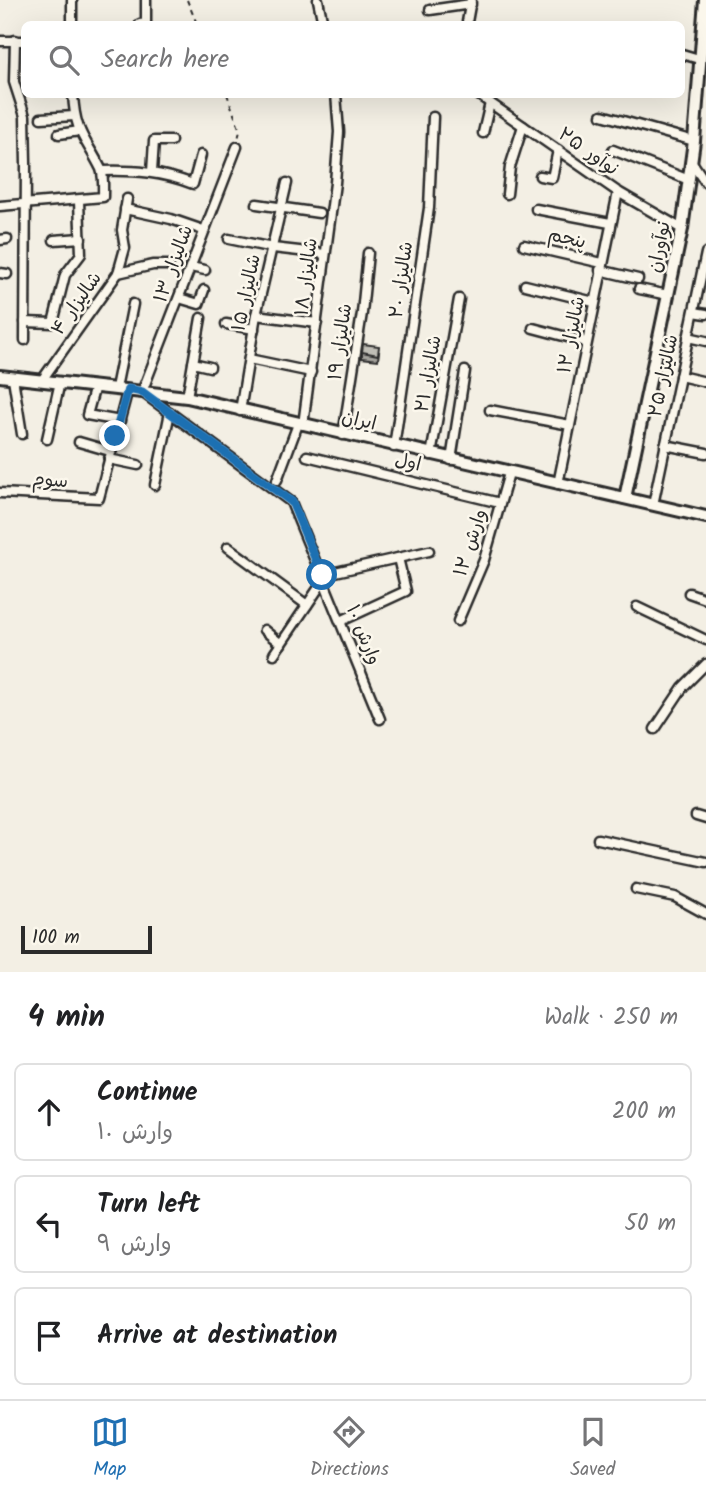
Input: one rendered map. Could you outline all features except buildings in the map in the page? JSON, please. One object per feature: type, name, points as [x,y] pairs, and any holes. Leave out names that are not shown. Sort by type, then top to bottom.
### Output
[{"type":"street","points":[[72,0],[72,21]]},
{"type":"street","points":[[143,21],[146,0]]},
{"type":"street","points":[[317,0],[322,21]]},
{"type":"street","name":"نوآوران","points":[[625,498],[682,229],[701,102],[705,0]]},
{"type":"street","points":[[430,10],[471,2],[467,21]]},
{"type":"street","points":[[15,40],[14,82],[25,116],[25,340]]},
{"type":"street","points":[[0,41],[21,41]]},
{"type":"street","points":[[685,55],[702,60]]},
{"type":"street","points":[[0,206],[103,197],[102,171],[79,131],[74,116],[73,98]]},
{"type":"street","name":"شالیزار ۱۸","points":[[277,480],[301,425],[311,372],[339,132],[336,98]]},
{"type":"street","name":"نوآور ۲۵","points":[[483,98],[618,192],[682,229]]},
{"type":"street","points":[[483,133],[490,103]]},
{"type":"street","points":[[602,115],[694,141]]},
{"type":"street","points":[[41,118],[74,116]]},
{"type":"street","name":"شالیزار ۲۰","points":[[394,447],[429,208],[433,117]]},
{"type":"street","points":[[507,194],[510,167],[523,126]]},
{"type":"street","points":[[59,134],[79,131]]},
{"type":"street","points":[[152,172],[154,141],[171,141]]},
{"type":"street","name":"شالیزار ۱۳","points":[[142,392],[237,147]]},
{"type":"street","points":[[540,176],[552,178],[558,150]]},
{"type":"street","points":[[613,150],[689,180]]},
{"type":"street","points":[[102,171],[152,172],[193,184],[201,155]]},
{"type":"street","points":[[692,162],[706,183]]},
{"type":"street","name":"شالیزار ۱۵","points":[[240,411],[256,315],[287,183]]},
{"type":"street","name":"شالیزار ۱۲","points":[[558,484],[618,192]]},
{"type":"street","name":"شالیزار ۴","points":[[42,380],[118,273],[125,248],[122,230],[127,200]]},
{"type":"street","points":[[25,322],[53,323],[65,275],[82,254],[79,201]]},
{"type":"street","points":[[257,204],[319,213]]},
{"type":"street","points":[[125,209],[171,219],[203,230]]},
{"type":"street","points":[[536,209],[610,223]]},
{"type":"street","points":[[54,240],[81,238]]},
{"type":"street","points":[[229,239],[272,248],[325,254]]},
{"type":"street","name":"پنجم","points":[[524,245],[638,279]]},
{"type":"street","name":"شالیزار ۱۹","points":[[343,435],[362,313],[368,253]]},
{"type":"street","name":"شالیزار ۲۵","points":[[653,505],[706,253]]},
{"type":"street","points":[[118,273],[153,265],[169,265]]},
{"type":"street","points":[[190,267],[205,270]]},
{"type":"street","points":[[525,285],[594,302]]},
{"type":"street","points":[[639,289],[668,295]]},
{"type":"street","points":[[178,298],[199,304],[204,290]]},
{"type":"street","name":"شالیزار ۲۱","points":[[431,455],[459,299]]},
{"type":"street","points":[[116,388],[133,303]]},
{"type":"street","points":[[694,312],[706,314]]},
{"type":"street","points":[[256,315],[317,323]]},
{"type":"street","points":[[187,397],[201,318]]},
{"type":"street","points":[[226,324],[254,329]]},
{"type":"street","points":[[533,328],[586,342]]},
{"type":"street","points":[[688,337],[706,341]]},
{"type":"street","points":[[249,359],[311,372]]},
{"type":"street","points":[[193,363],[210,367]]},
{"type":"street","points":[[451,460],[465,371]]},
{"type":"street","name":"ایران","points":[[0,376],[187,397],[706,517]]},
{"type":"street","points":[[680,376],[706,382]]},
{"type":"street","points":[[13,378],[22,434]]},
{"type":"street","points":[[47,439],[60,382]]},
{"type":"street","points":[[95,386],[87,415],[120,421]]},
{"type":"street","points":[[110,455],[128,389]]},
{"type":"street","name":"وارش ۱۰","points":[[142,392],[292,502],[380,719]]},
{"type":"street","points":[[490,410],[570,425]]},
{"type":"street","points":[[155,485],[170,412]]},
{"type":"street","points":[[79,442],[138,465]]},
{"type":"street","points":[[665,445],[706,453]]},
{"type":"street","name":"سوم","points":[[0,493],[99,498],[110,455]]},
{"type":"street","name":"اول","points":[[307,456],[500,503]]},
{"type":"street","name":"وارش ۱۲","points":[[458,621],[484,559],[509,473]]},
{"type":"street","points":[[228,547],[307,605]]},
{"type":"street","points":[[274,654],[323,578],[429,551]]},
{"type":"street","points":[[341,621],[406,592],[398,558]]},
{"type":"street","points":[[690,593],[706,599]]},
{"type":"street","points":[[637,607],[706,640]]},
{"type":"street","points":[[264,630],[281,643]]},
{"type":"street","points":[[655,729],[684,687],[706,664]]},
{"type":"street","points":[[696,816],[706,819]]},
{"type":"street","points":[[598,839],[706,862]]},
{"type":"street","points":[[636,889],[675,897],[706,914]]},
{"type":"path","points":[[187,0],[196,21]]},
{"type":"path","points":[[228,98],[240,131],[237,147]]},
{"type":"route","points":[[115,436],[128,389],[142,392],[292,502],[322,575]]}]
